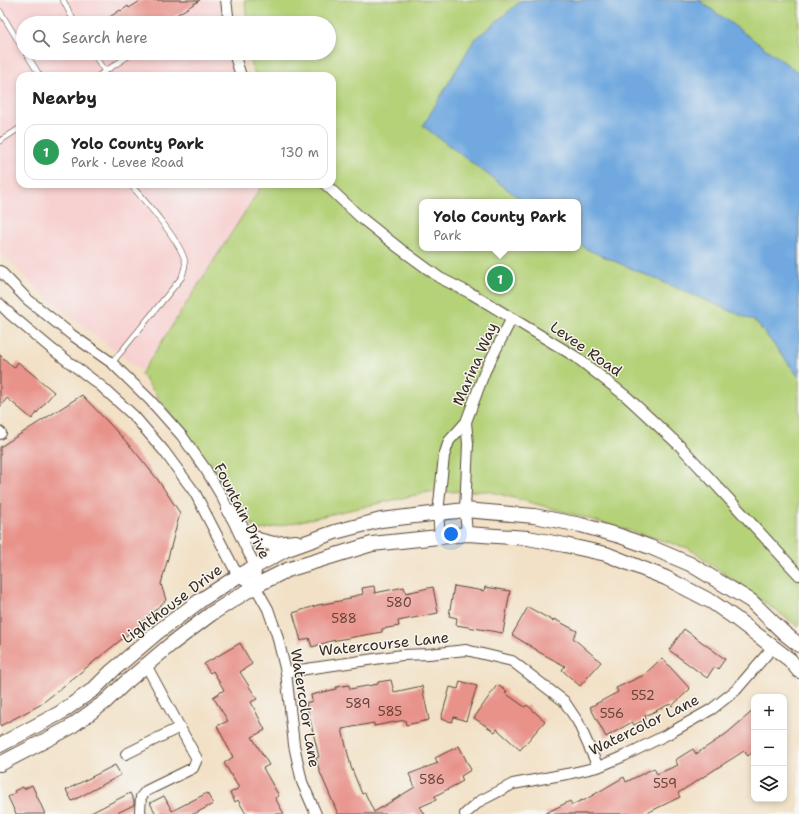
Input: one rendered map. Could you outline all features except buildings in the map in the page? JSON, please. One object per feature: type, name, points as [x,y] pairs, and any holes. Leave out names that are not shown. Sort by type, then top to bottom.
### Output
[{"type":"street","points":[[226,0],[228,16]]},
{"type":"street","points":[[236,60],[240,72]]},
{"type":"street","name":"Levee Road","points":[[330,188],[360,216],[405,253],[440,278],[472,294],[576,357],[627,397],[681,447],[799,575]]},
{"type":"street","name":"Fountain Drive","points":[[0,271],[27,299],[112,363],[150,400],[182,436],[206,470],[222,497],[256,566],[255,586],[238,576]]},
{"type":"street","points":[[0,304],[41,340],[101,386],[134,416],[195,493],[238,576]]},
{"type":"street","name":"Marina Way","points":[[440,536],[438,513],[444,456],[449,441],[466,422],[485,371],[512,318]]},
{"type":"street","name":"Marina Way","points":[[466,422],[468,444],[465,510],[467,534]]},
{"type":"street","name":"Lighthouse Drive","points":[[0,745],[60,713],[94,689],[112,671],[159,631],[201,600],[238,576],[285,550],[335,532],[381,520],[465,510],[534,516],[581,525],[620,536],[690,564],[751,601],[784,634],[799,645]]},
{"type":"street","points":[[229,511],[243,530],[258,540],[274,544],[312,540]]},
{"type":"street","name":"Lighthouse Drive","points":[[0,764],[69,728],[105,702],[170,645],[211,614],[255,586],[286,570],[369,545],[440,536],[467,534],[528,538],[565,544],[606,554],[666,578],[712,602],[774,647],[790,660],[799,671]]},
{"type":"street","name":"Watercolor Lane","points":[[255,586],[268,609],[277,635],[286,672],[294,745],[302,782],[316,814]]},
{"type":"street","name":"Watercolor Lane","points":[[465,814],[480,801],[513,784],[598,767],[668,734],[712,709],[736,690],[774,647]]},
{"type":"street","name":"Watercourse Lane","points":[[286,672],[402,655],[466,650],[512,661],[564,701],[578,722],[598,767]]},
{"type":"street","points":[[141,814],[141,797],[146,791],[193,768],[197,759],[146,665]]},
{"type":"street","points":[[126,754],[180,727]]},
{"type":"lane","points":[[63,0],[71,16]]},
{"type":"lane","points":[[0,11],[16,37]]},
{"type":"lane","points":[[30,60],[38,72]]},
{"type":"lane","points":[[96,60],[104,72],[122,60]]},
{"type":"lane","points":[[0,141],[16,131]]},
{"type":"lane","points":[[112,363],[182,277],[186,263],[180,248],[164,224],[133,188]]},
{"type":"shaded area","points":[[0,0],[224,0],[225,16],[16,16],[16,60],[233,60],[238,72],[16,72],[16,188],[261,188],[141,371],[55,304],[33,285],[0,251]]},
{"type":"green space","points":[[245,0],[799,0],[799,627],[688,548],[488,491],[429,492],[257,531],[141,374],[260,188],[336,188],[336,72],[254,72],[251,60],[336,60],[336,16],[246,16]]},
{"type":"water","points":[[522,0],[699,0],[799,73],[799,377],[756,322],[586,249],[581,245],[581,199],[520,199],[423,126],[474,40]]},
{"type":"place","name":"Yolo County Park","points":[[500,279]]}]
